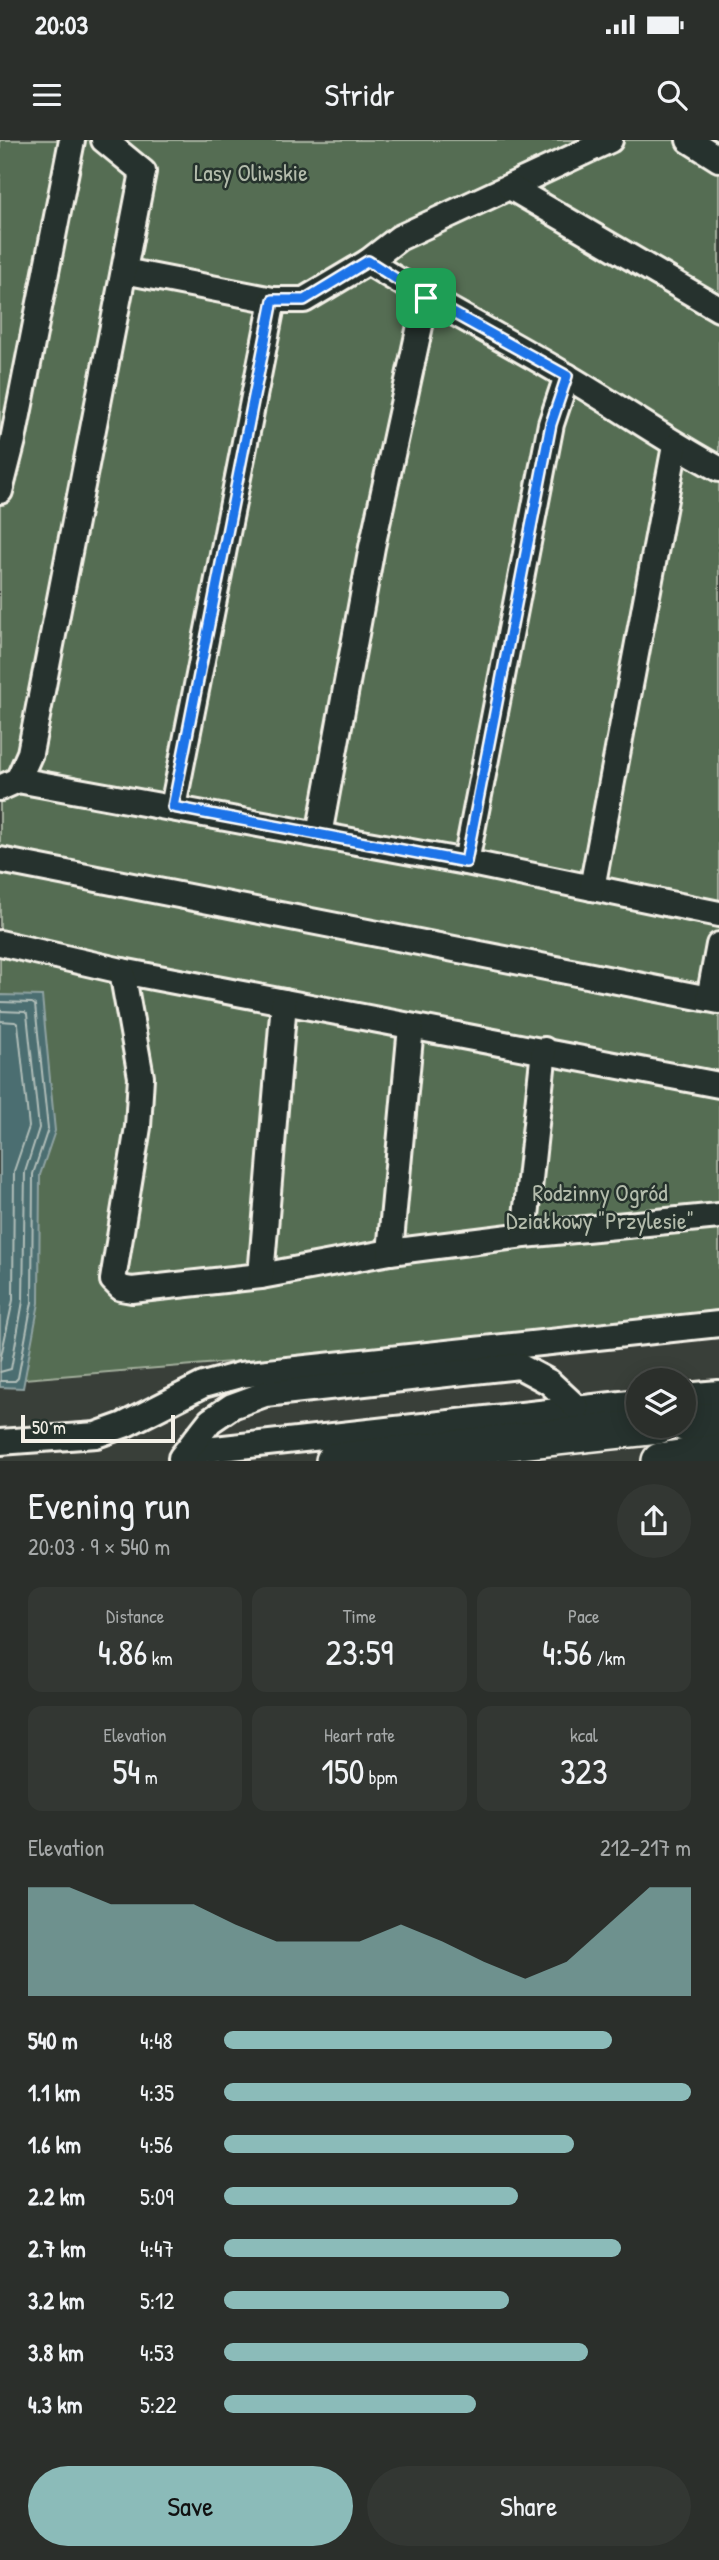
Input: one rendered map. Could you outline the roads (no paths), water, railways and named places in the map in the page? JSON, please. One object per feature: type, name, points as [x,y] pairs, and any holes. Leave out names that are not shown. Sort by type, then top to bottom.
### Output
[{"type":"highway","points":[[696,1422],[719,1420]]},
{"type":"highway","points":[[334,1461],[626,1429]]},
{"type":"highway","points":[[660,1461],[719,1452]]},
{"type":"lane","points":[[0,491],[13,440],[72,140]]},
{"type":"lane","points":[[104,140],[143,172],[30,753],[9,784],[173,807],[466,862],[719,914]]},
{"type":"lane","points":[[124,271],[273,300],[304,300],[368,261],[399,238],[610,140]]},
{"type":"lane","points":[[689,140],[719,159]]},
{"type":"lane","points":[[510,187],[719,309]]},
{"type":"lane","points":[[368,261],[426,298],[567,376],[675,446],[719,470]]},
{"type":"lane","points":[[319,835],[372,547],[426,298]]},
{"type":"lane","points":[[173,807],[273,300]]},
{"type":"lane","points":[[466,862],[551,424],[567,376]]},
{"type":"lane","points":[[592,888],[675,446]]},
{"type":"lane","points":[[0,860],[714,1000],[719,945]]},
{"type":"lane","points":[[0,943],[122,971],[719,1085]]},
{"type":"lane","points":[[122,971],[141,1077],[138,1126],[113,1280],[121,1288],[132,1290],[261,1276],[390,1252],[524,1234],[719,1216]]},
{"type":"lane","points":[[261,1276],[284,1002]]},
{"type":"lane","points":[[390,1252],[411,1027]]},
{"type":"lane","points":[[524,1234],[544,1050]]},
{"type":"lane","points":[[0,1442],[96,1436],[124,1426],[204,1385],[240,1375],[719,1324]]},
{"type":"lane","points":[[182,1457],[210,1421],[232,1406],[265,1394],[519,1366],[549,1382],[578,1408]]},
{"type":"lane","points":[[696,1395],[719,1393]]},
{"type":"lane","points":[[182,1457],[626,1403]]},
{"type":"water","points":[[0,995],[42,996],[55,1131],[40,1175],[39,1303],[23,1388],[0,1387]]},
{"type":"park label","name":"Lasy Oliwskie","points":[[251,172]]},
{"type":"park label","name":"Rodzinny Ogród Działkowy \"Przylesie\"","points":[[600,1206]]}]
